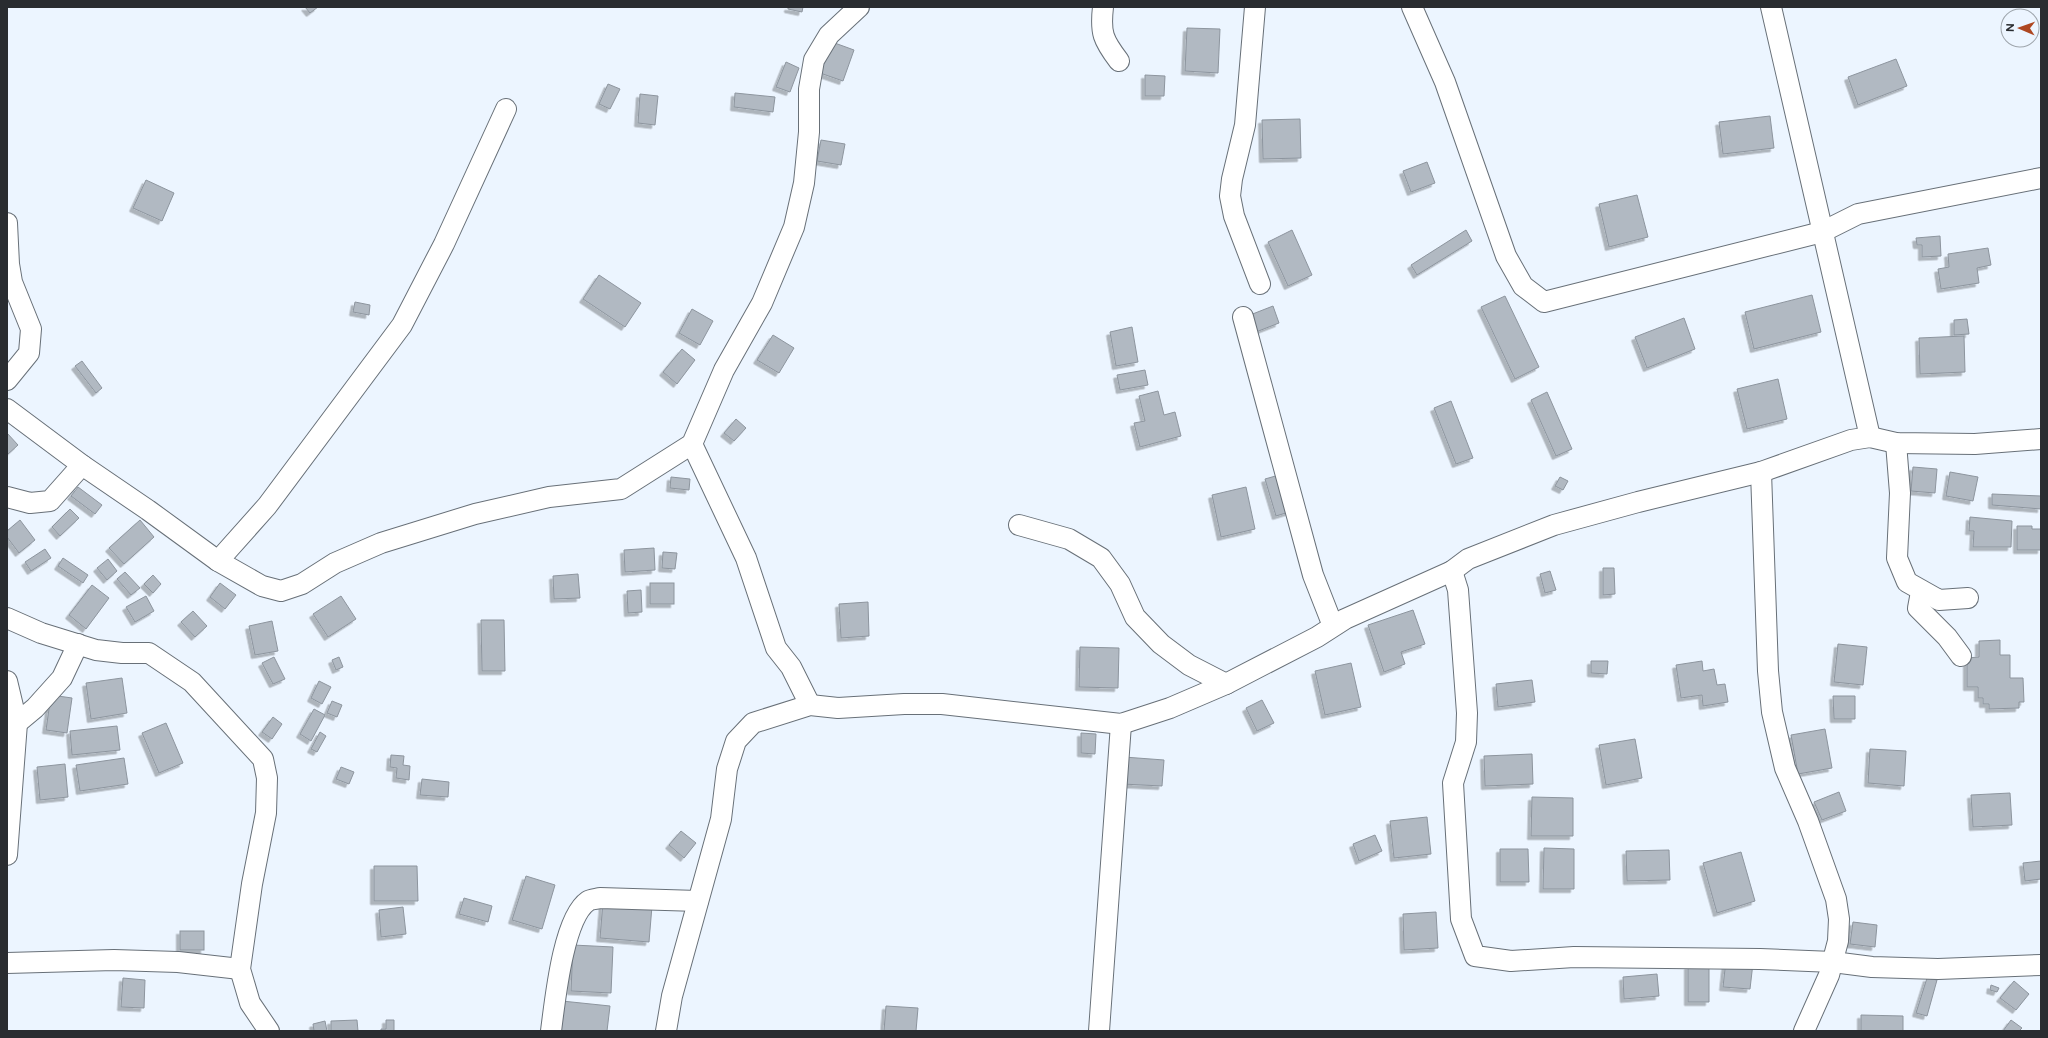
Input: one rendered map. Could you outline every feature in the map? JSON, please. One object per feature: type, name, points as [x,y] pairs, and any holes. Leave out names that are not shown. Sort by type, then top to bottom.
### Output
[{"type":"street","points":[[7,409],[82,465],[148,510],[218,561],[262,586],[281,591],[302,584],[335,563],[381,543],[475,514],[549,498],[621,488],[692,444],[724,370],[762,303],[794,226],[804,183],[809,132],[809,89],[814,60],[829,35],[859,7]]},
{"type":"street","points":[[1103,7],[1101,27],[1107,45],[1119,61]]},
{"type":"street","points":[[1255,7],[1245,125],[1232,179],[1230,196],[1234,216],[1260,284]]},
{"type":"street","points":[[1412,7],[1445,82],[1506,256],[1523,286],[1544,302],[1822,232],[1858,214],[2041,178]]},
{"type":"street","points":[[1771,7],[1870,437]]},
{"type":"street","points":[[218,561],[267,506],[402,325],[444,244],[506,109]]},
{"type":"street","points":[[7,223],[9,264],[12,282],[31,329],[29,353],[7,380]]},
{"type":"street","points":[[1243,317],[1313,575],[1333,626]]},
{"type":"street","points":[[666,1031],[672,996],[721,819],[727,769],[736,741],[753,723],[810,705],[838,708],[904,704],[942,704],[1121,724],[1170,708],[1226,684],[1317,637],[1345,619],[1452,571],[1468,559],[1554,525],[1638,502],[1761,472],[1851,440],[1870,437],[1896,443],[1975,444],[2041,439]]},
{"type":"street","points":[[1896,443],[1900,493],[1897,558],[1907,582],[1921,592],[1939,600],[1968,598]]},
{"type":"street","points":[[692,444],[746,558],[776,648],[791,667],[810,705]]},
{"type":"street","points":[[7,497],[30,503],[50,501],[82,465]]},
{"type":"street","points":[[1761,472],[1768,671],[1772,712],[1785,768],[1808,821],[1836,899],[1839,919],[1838,941],[1829,975],[1804,1031]]},
{"type":"street","points":[[1019,525],[1069,539],[1101,558],[1120,584],[1135,617],[1161,644],[1188,665],[1226,684]]},
{"type":"street","points":[[1452,571],[1458,590],[1467,713],[1466,742],[1452,783],[1456,851],[1461,919],[1475,956],[1510,961],[1574,957],[1760,959],[1832,962],[1872,967],[1938,968],[2041,965]]},
{"type":"street","points":[[1921,592],[1918,608],[1947,637],[1961,656]]},
{"type":"street","points":[[7,618],[41,632],[96,650],[122,653],[149,653],[192,682],[262,759],[267,778],[266,813],[252,884],[240,969],[250,1003],[269,1031]]},
{"type":"street","points":[[17,723],[35,708],[62,678],[78,644]]},
{"type":"street","points":[[7,680],[17,723],[7,855]]},
{"type":"street","points":[[1100,1031],[1121,724]]},
{"type":"street","points":[[550,1031],[564,951],[577,913],[588,900],[600,898],[698,901]]},
{"type":"street","points":[[7,963],[114,960],[178,962],[240,969]]},
{"type":"building","points":[[305,7],[318,7],[310,13]]},
{"type":"building","points":[[788,7],[803,7],[802,12],[788,9]]},
{"type":"building","points":[[1187,28],[1220,29],[1218,73],[1185,71]]},
{"type":"building","points":[[832,42],[854,50],[843,81],[820,73]]},
{"type":"building","points":[[1896,59],[1907,86],[1858,105],[1848,77]]},
{"type":"building","points":[[786,62],[799,68],[790,92],[776,87]]},
{"type":"building","points":[[1145,75],[1165,76],[1164,96],[1145,96]]},
{"type":"building","points":[[608,84],[620,89],[610,109],[599,104]]},
{"type":"building","points":[[735,93],[775,97],[773,112],[734,107]]},
{"type":"building","points":[[640,94],[658,96],[655,125],[638,123]]},
{"type":"building","points":[[1770,116],[1774,148],[1723,154],[1719,122]]},
{"type":"building","points":[[1300,119],[1301,158],[1263,159],[1262,120]]},
{"type":"building","points":[[821,140],[845,144],[841,165],[817,161]]},
{"type":"building","points":[[1427,162],[1435,183],[1411,192],[1403,171]]},
{"type":"building","points":[[146,180],[174,193],[162,221],[133,208]]},
{"type":"building","points":[[1637,195],[1648,237],[1609,247],[1599,204]]},
{"type":"building","points":[[1292,230],[1312,275],[1288,286],[1268,242]]},
{"type":"building","points":[[1466,230],[1472,241],[1417,275],[1411,265]]},
{"type":"building","points":[[1940,236],[1941,256],[1922,257],[1922,245],[1917,245],[1916,238]]},
{"type":"building","points":[[1988,248],[1991,265],[1977,268],[1979,283],[1941,289],[1938,269],[1949,267],[1948,254]]},
{"type":"building","points":[[599,275],[641,303],[625,327],[583,299]]},
{"type":"building","points":[[1812,295],[1821,332],[1754,349],[1745,312]]},
{"type":"building","points":[[1505,296],[1539,367],[1515,379],[1481,307]]},
{"type":"building","points":[[355,302],[370,305],[369,315],[353,312]]},
{"type":"building","points":[[1273,306],[1279,323],[1256,332],[1250,315]]},
{"type":"building","points":[[692,309],[713,321],[700,345],[679,333]]},
{"type":"building","points":[[1684,318],[1695,349],[1647,368],[1635,337]]},
{"type":"building","points":[[1967,319],[1969,334],[1954,335],[1954,320]]},
{"type":"building","points":[[1132,327],[1138,362],[1116,366],[1110,332]]},
{"type":"building","points":[[773,335],[794,348],[779,373],[757,360]]},
{"type":"building","points":[[1964,336],[1965,372],[1920,374],[1919,338]]},
{"type":"building","points":[[682,349],[695,360],[677,384],[663,372]]},
{"type":"building","points":[[82,361],[102,388],[96,393],[75,366]]},
{"type":"building","points":[[1145,370],[1148,385],[1120,390],[1117,375]]},
{"type":"building","points":[[1778,379],[1787,419],[1747,429],[1737,389]]},
{"type":"building","points":[[1158,391],[1164,415],[1175,412],[1181,436],[1140,447],[1134,423],[1145,421],[1139,396]]},
{"type":"building","points":[[1547,392],[1572,449],[1556,456],[1531,400]]},
{"type":"building","points":[[1451,401],[1473,458],[1456,464],[1434,408]]},
{"type":"building","points":[[736,419],[746,428],[734,441],[724,433]]},
{"type":"building","points":[[7,433],[18,445],[7,455]]},
{"type":"building","points":[[1913,467],[1937,469],[1935,493],[1911,491]]},
{"type":"building","points":[[1950,472],[1978,477],[1973,501],[1946,496]]},
{"type":"building","points":[[1279,475],[1289,512],[1276,516],[1265,479]]},
{"type":"building","points":[[671,477],[690,479],[689,490],[670,488]]},
{"type":"building","points":[[1560,477],[1568,481],[1563,490],[1555,486]]},
{"type":"building","points":[[78,487],[102,505],[95,514],[71,496]]},
{"type":"building","points":[[1246,487],[1255,529],[1221,537],[1212,495]]},
{"type":"building","points":[[1992,494],[2041,496],[2041,509],[1992,505]]},
{"type":"building","points":[[70,509],[79,518],[60,536],[52,527]]},
{"type":"building","points":[[1970,517],[2012,521],[2011,547],[1973,547],[1974,531],[1969,531]]},
{"type":"building","points":[[20,520],[35,540],[19,553],[7,537],[7,531]]},
{"type":"building","points":[[140,520],[154,537],[124,564],[109,548]]},
{"type":"building","points":[[2017,526],[2032,526],[2032,529],[2041,529],[2041,550],[2017,550]]},
{"type":"building","points":[[654,548],[655,570],[625,572],[624,550]]},
{"type":"building","points":[[45,549],[51,558],[31,571],[25,562]]},
{"type":"building","points":[[663,552],[677,553],[675,569],[662,568]]},
{"type":"building","points":[[63,558],[88,575],[83,583],[58,566]]},
{"type":"building","points":[[108,559],[117,571],[107,580],[97,568]]},
{"type":"building","points":[[1603,568],[1614,568],[1615,594],[1603,595]]},
{"type":"building","points":[[1550,571],[1556,590],[1545,593],[1540,574]]},
{"type":"building","points":[[125,572],[140,588],[131,595],[117,579]]},
{"type":"building","points":[[578,574],[580,598],[554,599],[553,576]]},
{"type":"building","points":[[153,575],[161,584],[153,593],[144,584]]},
{"type":"building","points":[[220,583],[236,595],[225,609],[210,597]]},
{"type":"building","points":[[650,583],[674,583],[674,604],[650,604]]},
{"type":"building","points":[[92,585],[109,598],[86,629],[69,615]]},
{"type":"building","points":[[641,590],[642,612],[628,613],[627,591]]},
{"type":"building","points":[[146,596],[154,611],[135,622],[126,607]]},
{"type":"building","points":[[341,596],[356,619],[328,637],[313,614]]},
{"type":"building","points":[[868,602],[869,636],[841,638],[839,604]]},
{"type":"building","points":[[1413,610],[1425,644],[1401,652],[1405,664],[1384,672],[1368,625]]},
{"type":"building","points":[[193,611],[207,626],[195,637],[181,622]]},
{"type":"building","points":[[481,620],[504,620],[505,671],[482,671]]},
{"type":"building","points":[[272,621],[278,651],[255,655],[249,626]]},
{"type":"building","points":[[2000,640],[2000,655],[2010,655],[2010,678],[2023,678],[2024,702],[2019,702],[2019,708],[1989,709],[1989,704],[1983,704],[1983,698],[1978,698],[1978,687],[1967,687],[1967,658],[1979,657],[1979,641]]},
{"type":"building","points":[[1838,644],[1867,647],[1863,685],[1834,682]]},
{"type":"building","points":[[1080,647],[1119,648],[1118,688],[1079,687]]},
{"type":"building","points":[[274,657],[285,679],[273,684],[262,663]]},
{"type":"building","points":[[339,657],[343,667],[336,670],[332,660]]},
{"type":"building","points":[[1591,661],[1608,661],[1607,674],[1591,673]]},
{"type":"building","points":[[1702,661],[1703,671],[1714,669],[1717,685],[1725,684],[1728,702],[1703,706],[1702,695],[1681,698],[1676,665]]},
{"type":"building","points":[[1351,663],[1361,707],[1325,715],[1315,671]]},
{"type":"building","points":[[122,678],[127,713],[91,719],[86,683]]},
{"type":"building","points":[[1532,680],[1535,702],[1498,707],[1496,684]]},
{"type":"building","points":[[319,681],[331,687],[322,704],[311,698]]},
{"type":"building","points":[[51,695],[72,698],[67,733],[46,730]]},
{"type":"building","points":[[1833,696],[1855,696],[1855,719],[1834,719]]},
{"type":"building","points":[[1262,700],[1274,723],[1257,731],[1246,708]]},
{"type":"building","points":[[332,701],[342,705],[337,717],[327,713]]},
{"type":"building","points":[[314,709],[325,715],[311,741],[300,734]]},
{"type":"building","points":[[273,717],[282,724],[272,739],[262,732]]},
{"type":"building","points":[[166,723],[183,763],[159,773],[142,733]]},
{"type":"building","points":[[117,726],[120,750],[72,755],[70,731]]},
{"type":"building","points":[[1825,729],[1832,768],[1798,774],[1791,735]]},
{"type":"building","points":[[320,732],[326,736],[317,752],[311,749]]},
{"type":"building","points":[[1081,733],[1096,734],[1095,754],[1081,753]]},
{"type":"building","points":[[1635,739],[1642,778],[1606,785],[1599,745]]},
{"type":"building","points":[[1870,749],[1906,751],[1904,786],[1868,783]]},
{"type":"building","points":[[1532,754],[1533,784],[1485,786],[1484,756]]},
{"type":"building","points":[[391,755],[404,756],[403,765],[410,766],[409,780],[396,778],[397,768],[390,767]]},
{"type":"building","points":[[1124,757],[1164,760],[1162,786],[1122,784]]},
{"type":"building","points":[[124,758],[128,784],[80,791],[76,765]]},
{"type":"building","points":[[65,764],[68,797],[40,800],[37,767]]},
{"type":"building","points":[[341,767],[354,772],[349,784],[336,779]]},
{"type":"building","points":[[422,779],[449,782],[448,797],[420,795]]},
{"type":"building","points":[[1839,792],[1846,811],[1822,820],[1814,802]]},
{"type":"building","points":[[2010,793],[2012,825],[1973,827],[1971,795]]},
{"type":"building","points":[[1532,797],[1573,798],[1573,836],[1531,836]]},
{"type":"building","points":[[1427,817],[1431,854],[1394,858],[1390,821]]},
{"type":"building","points":[[681,831],[696,843],[684,858],[669,845]]},
{"type":"building","points":[[1375,835],[1382,851],[1359,861],[1353,844]]},
{"type":"building","points":[[1544,848],[1574,849],[1574,889],[1543,889]]},
{"type":"building","points":[[1500,849],[1528,849],[1529,882],[1500,882]]},
{"type":"building","points":[[1669,850],[1670,880],[1627,881],[1626,851]]},
{"type":"building","points":[[1741,852],[1755,901],[1717,913],[1703,863]]},
{"type":"building","points":[[2041,861],[2041,879],[2025,881],[2023,863]]},
{"type":"building","points":[[374,866],[417,866],[418,901],[374,901]]},
{"type":"building","points":[[526,876],[555,885],[542,929],[512,920]]},
{"type":"building","points":[[464,898],[492,906],[488,922],[459,914]]},
{"type":"building","points":[[603,902],[652,906],[649,942],[600,938]]},
{"type":"building","points":[[403,907],[406,934],[381,937],[379,910]]},
{"type":"building","points":[[1436,912],[1438,948],[1404,950],[1403,914]]},
{"type":"building","points":[[1853,922],[1877,925],[1875,947],[1850,944]]},
{"type":"building","points":[[180,931],[204,931],[204,950],[180,950]]},
{"type":"building","points":[[573,945],[613,947],[611,993],[571,991]]},
{"type":"building","points":[[1726,960],[1753,963],[1750,989],[1723,987]]},
{"type":"building","points":[[1709,965],[1709,1002],[1688,1002],[1688,966]]},
{"type":"building","points":[[1657,974],[1659,996],[1624,999],[1623,977]]},
{"type":"building","points":[[123,978],[145,980],[144,1008],[121,1007]]},
{"type":"building","points":[[1927,978],[1937,980],[1927,1016],[1916,1013]]},
{"type":"building","points":[[2014,981],[2029,994],[2016,1010],[2000,998]]},
{"type":"building","points":[[1991,985],[1999,988],[1997,992],[1990,990]]},
{"type":"building","points":[[562,1001],[610,1006],[607,1031],[559,1031]]},
{"type":"building","points":[[886,1006],[918,1008],[916,1031],[884,1031]]},
{"type":"building","points":[[1861,1015],[1903,1016],[1903,1031],[1861,1031]]},
{"type":"building","points":[[357,1020],[358,1031],[331,1031],[331,1021]]},
{"type":"building","points":[[386,1020],[394,1020],[394,1031],[381,1031],[381,1029],[386,1029]]},
{"type":"building","points":[[2011,1020],[2022,1028],[2019,1031],[2003,1031]]},
{"type":"building","points":[[325,1021],[327,1031],[314,1031],[313,1024]]}]
